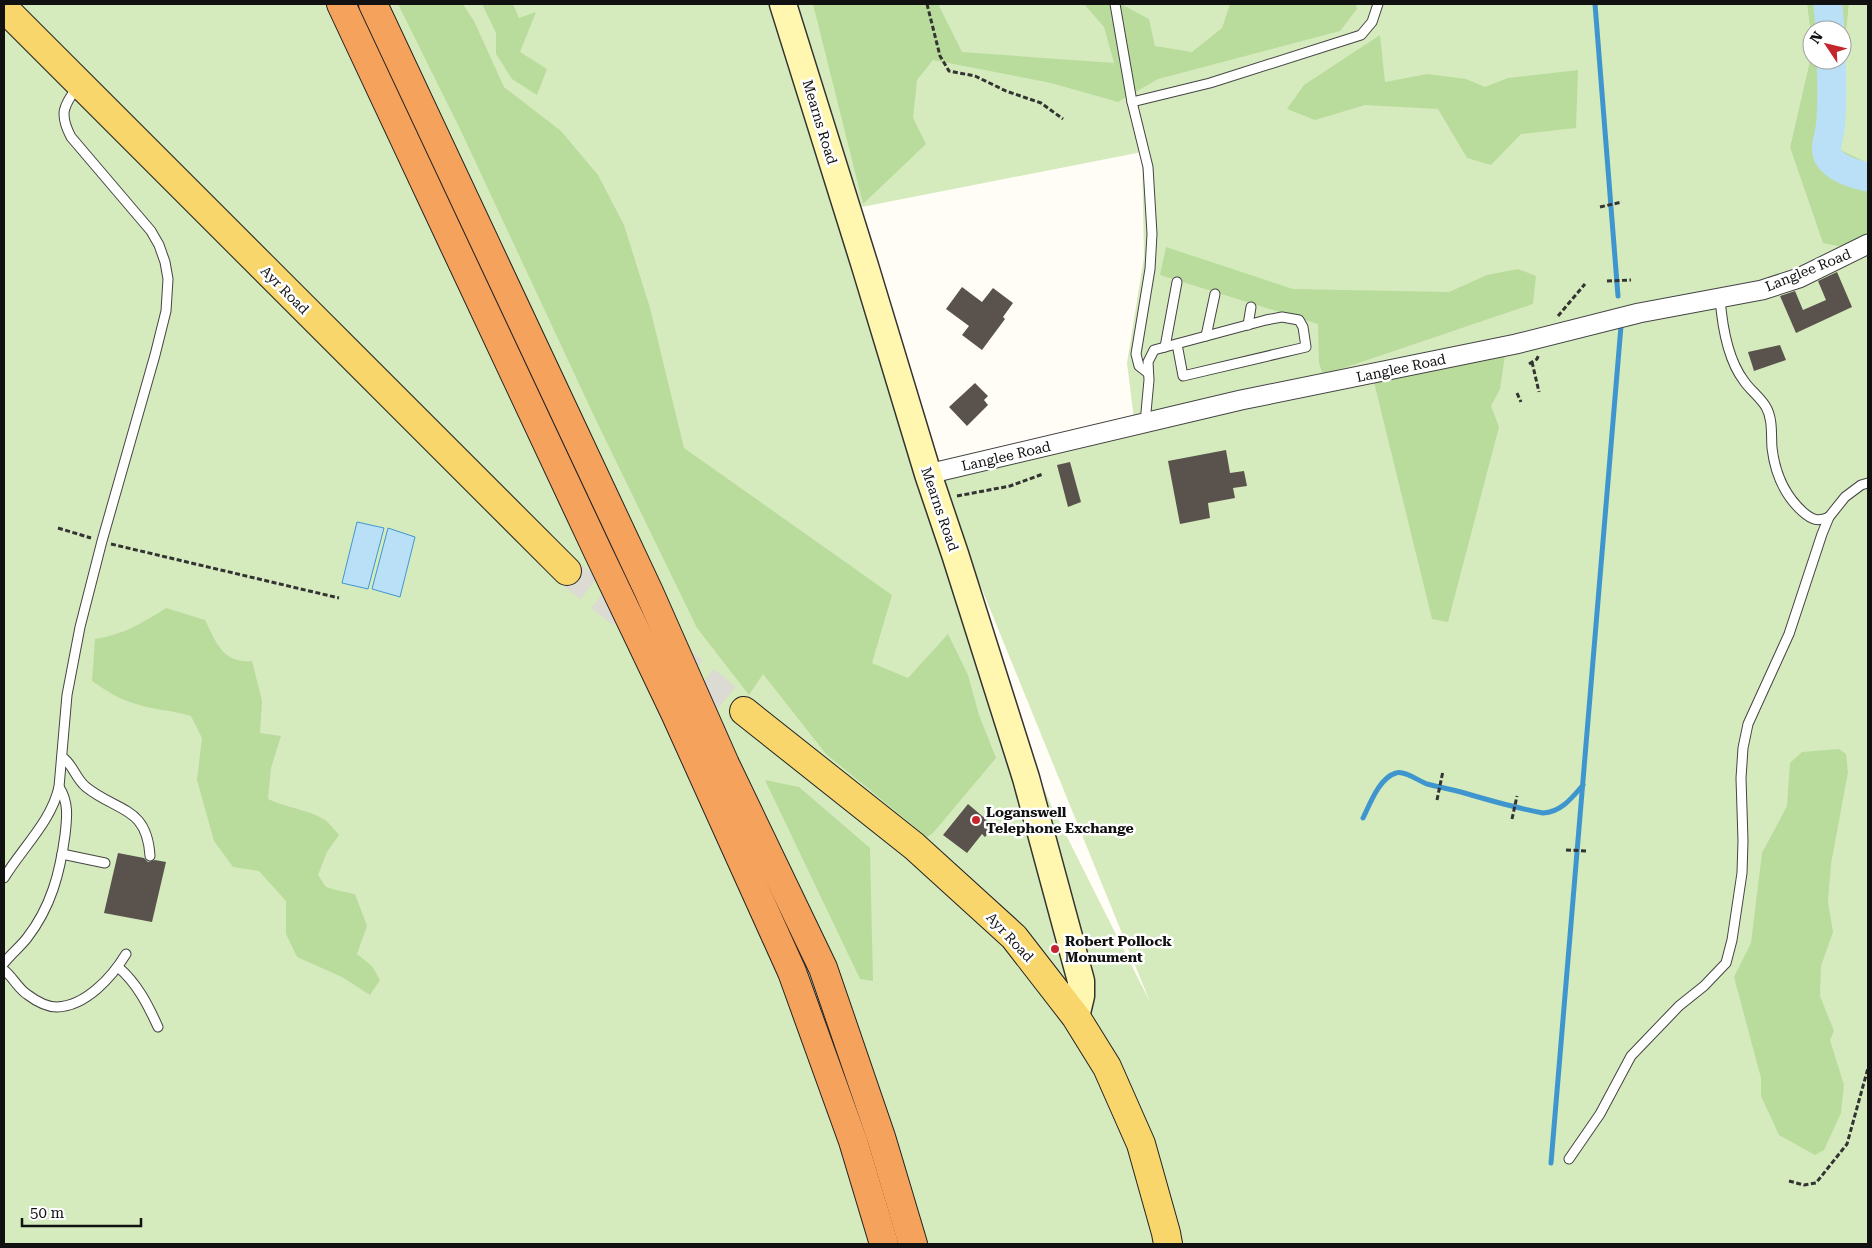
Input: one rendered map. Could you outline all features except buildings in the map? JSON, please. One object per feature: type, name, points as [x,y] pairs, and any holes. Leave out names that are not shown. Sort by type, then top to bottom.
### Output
[{"type":"highway","points":[[341,4],[675,712],[792,972],[853,1141],[884,1244]]},
{"type":"highway","points":[[372,4],[645,583],[725,764],[823,968],[881,1137],[914,1244]]},
{"type":"main road","name":"Ayr Road","points":[[4,8],[567,571]]},
{"type":"main road","name":"Ayr Road","points":[[744,710],[914,846],[1014,936],[1076,1017],[1107,1068],[1141,1144],[1168,1244]]},
{"type":"street","name":"Mearns Road","points":[[783,4],[866,266],[936,500],[1026,778],[1081,981],[1081,996],[1076,1017]]},
{"type":"street","name":"Langlee Road","points":[[928,474],[1242,400],[1544,337],[1639,313],[1762,290],[1798,278],[1868,244]]},
{"type":"lane","points":[[1115,4],[1132,102],[1148,167],[1152,234],[1150,269],[1136,354],[1139,366],[1148,373]]},
{"type":"lane","points":[[1132,102],[1210,83],[1361,35],[1372,22],[1378,4]]},
{"type":"lane","points":[[4,878],[52,809],[59,787],[67,695],[80,627],[166,311],[168,279],[159,245],[151,231],[71,137],[64,124],[63,114],[69,97],[79,84]]},
{"type":"lane","points":[[1165,347],[1177,282]]},
{"type":"lane","points":[[1206,336],[1215,294]]},
{"type":"lane","points":[[1720,298],[1722,319],[1732,364],[1744,382],[1767,408],[1777,472],[1786,495],[1811,519],[1820,521],[1829,517]]},
{"type":"lane","points":[[1248,325],[1251,308]]},
{"type":"lane","points":[[1145,424],[1148,362],[1154,350],[1248,325],[1282,317],[1298,320],[1303,327],[1306,347],[1183,376],[1177,344]]},
{"type":"lane","points":[[1569,1159],[1600,1114],[1631,1056],[1648,1037],[1691,995],[1704,986],[1726,963],[1732,940],[1742,872],[1741,778],[1743,748],[1748,724],[1789,634],[1829,517],[1845,497],[1861,485],[1868,483]]},
{"type":"lane","points":[[62,757],[67,760],[79,781],[86,788],[136,818],[144,828],[149,839],[150,856]]},
{"type":"lane","points":[[4,963],[26,939],[46,908],[57,880],[67,808],[63,793],[59,787]]},
{"type":"lane","points":[[62,854],[105,863]]},
{"type":"lane","points":[[4,970],[25,994],[44,1004],[55,1007],[78,1001],[88,995],[106,980],[118,967],[126,954]]},
{"type":"lane","points":[[118,967],[136,987],[150,1008],[158,1027]]},
{"type":"path","points":[[927,4],[940,56],[949,71],[974,76],[1006,91],[1040,102],[1063,118]]},
{"type":"path","points":[[1600,207],[1621,202]]},
{"type":"path","points":[[1607,281],[1629,280]]},
{"type":"path","points":[[1544,337],[1563,309],[1585,284]]},
{"type":"path","points":[[1532,362],[1540,392]]},
{"type":"path","points":[[1516,393],[1521,402]]},
{"type":"path","points":[[936,500],[1010,486],[1043,474]]},
{"type":"path","points":[[58,528],[125,548],[339,598]]},
{"type":"path","points":[[1438,799],[1443,771]]},
{"type":"path","points":[[1512,818],[1517,796]]},
{"type":"path","points":[[1566,850],[1587,851]]},
{"type":"path","points":[[1789,1181],[1804,1185],[1816,1183],[1847,1144],[1868,1068]]},
{"type":"green space","points":[[4,4],[773,4],[849,245],[936,539],[1051,805],[1150,1002],[933,469],[1134,419],[1127,363],[1144,257],[1142,152],[862,207],[792,4],[1807,4],[1809,20],[1802,20],[1802,70],[1808,70],[1790,147],[1868,252],[1868,1244],[4,1244]]},
{"type":"green space","points":[[398,4],[463,4],[474,21],[504,87],[561,131],[598,175],[624,225],[650,308],[684,448],[892,595],[872,663],[908,678],[948,634],[968,675],[979,715],[996,758],[933,833],[927,837],[826,754],[763,674],[749,695],[697,628],[595,418],[461,131]]},
{"type":"green space","points":[[482,4],[513,4],[519,18],[536,12],[520,52],[547,69],[537,95],[512,79],[496,54],[496,33]]},
{"type":"green space","points":[[813,4],[938,4],[962,52],[1114,63],[1104,27],[1084,4],[1121,4],[1149,19],[1155,46],[1192,52],[1222,28],[1230,4],[1356,4],[1357,9],[1340,31],[1158,79],[1118,102],[1051,83],[933,60],[917,80],[913,118],[926,144],[863,204]]},
{"type":"green space","points":[[1807,4],[1849,4],[1847,20],[1809,20]]},
{"type":"green space","points":[[1849,4],[1868,4],[1868,163],[1835,147],[1843,70],[1852,70],[1852,20],[1847,20]]},
{"type":"green space","points":[[1380,35],[1385,82],[1427,74],[1466,79],[1485,87],[1508,78],[1578,70],[1576,128],[1521,134],[1491,165],[1467,158],[1438,109],[1365,105],[1315,120],[1287,109],[1304,85]]},
{"type":"green space","points":[[1808,70],[1843,70],[1835,147],[1868,163],[1868,252],[1823,243],[1790,147]]},
{"type":"green space","points":[[1166,247],[1293,289],[1449,292],[1487,275],[1518,269],[1536,276],[1533,304],[1323,375],[1319,363],[1318,324],[1160,275]]},
{"type":"green space","points":[[1505,355],[1500,389],[1491,406],[1499,427],[1448,622],[1432,619],[1373,378]]},
{"type":"green space","points":[[166,608],[205,620],[217,643],[227,655],[242,661],[252,661],[262,701],[260,733],[281,736],[271,768],[268,799],[318,816],[327,822],[339,835],[327,852],[318,875],[326,887],[355,894],[367,926],[357,954],[372,966],[380,980],[370,995],[342,977],[297,957],[286,934],[286,901],[259,871],[233,867],[214,841],[197,780],[202,738],[191,716],[128,701],[112,694],[92,681],[95,639],[114,635],[132,628]]},
{"type":"green space","points":[[1839,749],[1846,754],[1848,772],[1831,864],[1828,902],[1833,932],[1821,966],[1820,996],[1834,1031],[1830,1040],[1844,1085],[1841,1113],[1824,1150],[1815,1155],[1779,1135],[1761,1096],[1761,1078],[1734,977],[1751,943],[1762,853],[1787,806],[1790,763],[1802,752]]},
{"type":"green space","points":[[765,780],[799,787],[870,848],[873,981],[860,979]]},
{"type":"water","points":[[357,522],[384,528],[368,589],[342,583]]},
{"type":"water","points":[[388,528],[415,537],[400,597],[372,589]]},
{"type":"waterway","points":[[1595,4],[1618,296]]},
{"type":"waterway","points":[[1828,4],[1829,20]]},
{"type":"waterway","points":[[1831,70],[1832,112],[1827,146],[1828,156],[1840,168],[1868,177]]},
{"type":"waterway","points":[[1551,1163],[1621,326]]},
{"type":"waterway","points":[[1363,818],[1380,786],[1390,776],[1399,772],[1427,784],[1543,813],[1561,807],[1583,785]]},
{"type":"tunnel","points":[[567,571],[637,626]]},
{"type":"tunnel","points":[[672,654],[744,711]]},
{"type":"place","name":"Loganswell Telephone Exchange","points":[[976,820]]},
{"type":"place","name":"Robert Pollock Monument","points":[[1055,949]]}]
